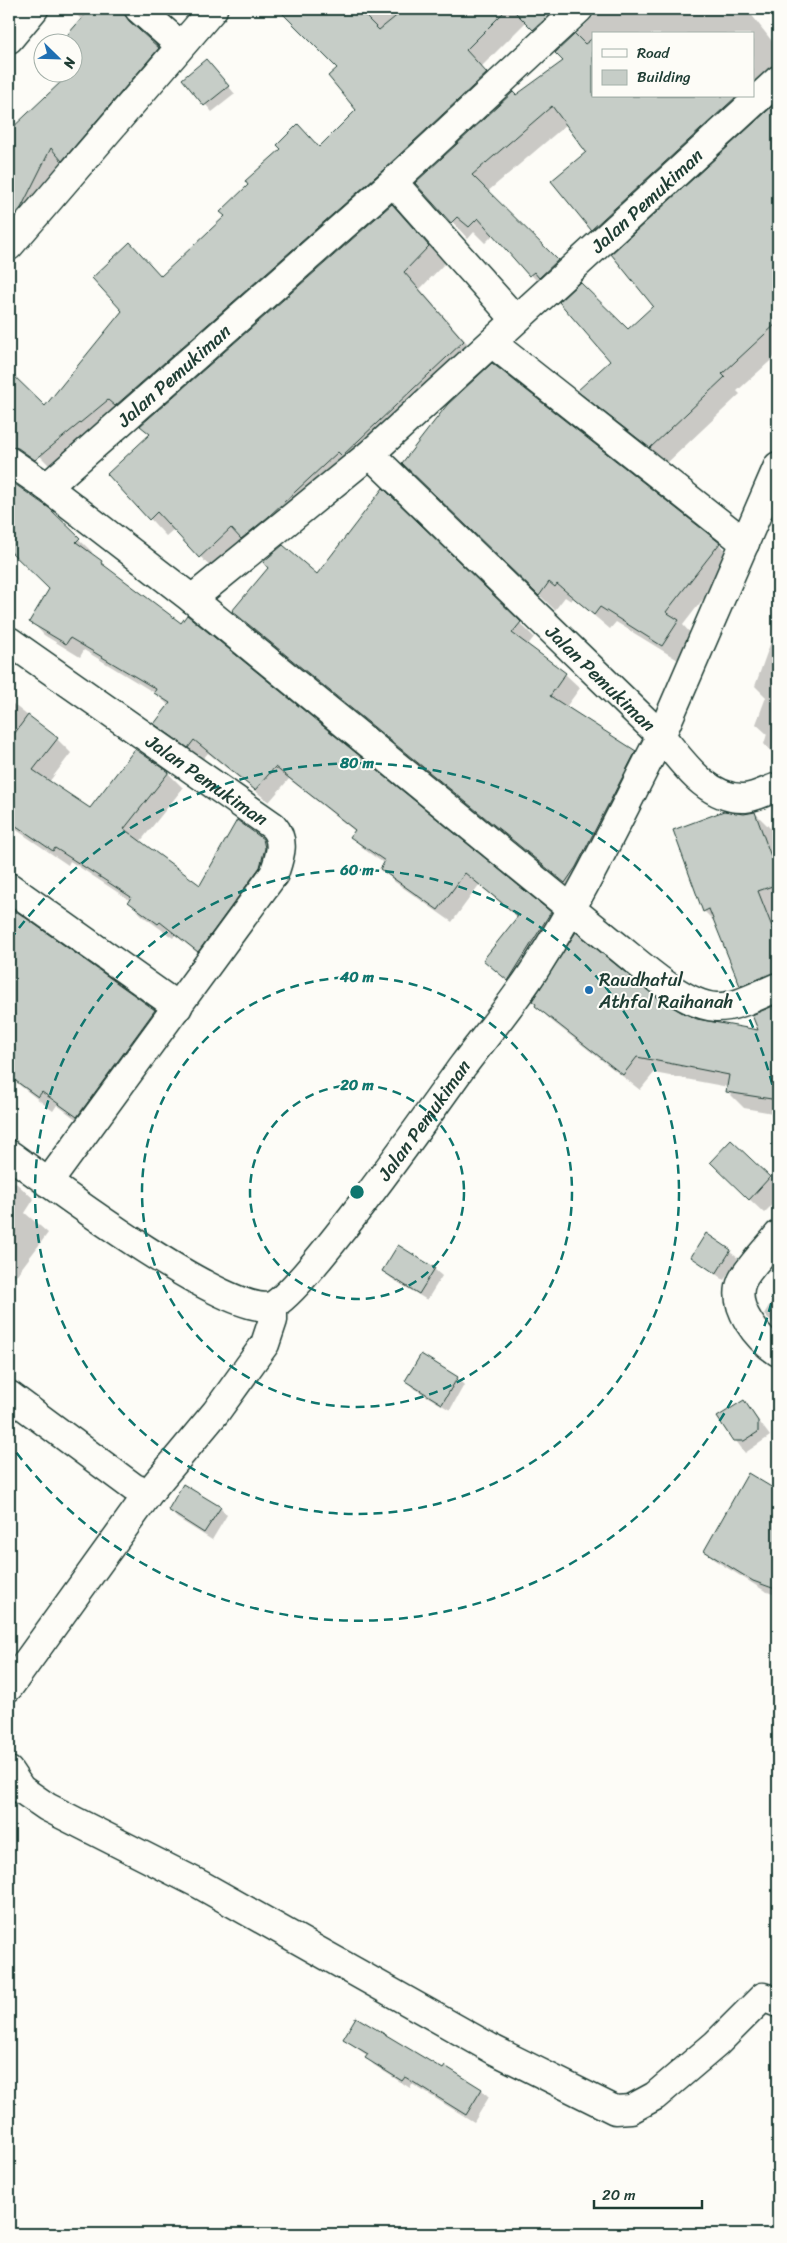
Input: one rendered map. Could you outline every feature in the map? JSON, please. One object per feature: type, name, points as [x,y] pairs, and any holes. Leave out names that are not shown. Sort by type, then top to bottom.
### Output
[{"type":"street","points":[[9,39],[34,9]]},
{"type":"street","points":[[139,9],[180,44]]},
{"type":"street","points":[[9,246],[122,116],[180,44],[213,9]]},
{"type":"street","name":"Jalan Pemukiman","points":[[47,486],[393,182],[580,9]]},
{"type":"street","name":"Jalan Pemukiman","points":[[192,599],[370,454],[492,343],[515,319],[566,276],[644,201],[778,80]]},
{"type":"street","points":[[393,182],[515,319]]},
{"type":"street","points":[[492,343],[745,543]]},
{"type":"street","name":"Jalan Pemukiman","points":[[370,454],[661,736],[699,780],[711,788],[745,798],[778,787]]},
{"type":"street","points":[[9,462],[47,486],[192,599],[612,942],[693,1002],[716,1007],[733,1005],[778,987]]},
{"type":"street","name":"Jalan Pemukiman","points":[[273,1306],[289,1292],[342,1230],[536,968],[572,908],[661,736],[778,466]]},
{"type":"street","name":"Jalan Pemukiman","points":[[9,641],[273,826],[280,835],[282,848],[274,874],[48,1183]]},
{"type":"street","points":[[9,887],[178,1007]]},
{"type":"street","points":[[9,1154],[48,1183],[208,1287],[243,1302],[257,1306],[273,1306],[273,1320],[265,1344],[216,1412],[151,1490],[9,1687]]},
{"type":"street","points":[[778,1235],[742,1281],[740,1299],[747,1318],[757,1334],[778,1352]]},
{"type":"street","points":[[9,1395],[133,1487],[143,1492],[151,1490]]},
{"type":"street","points":[[9,1771],[20,1789],[47,1807],[201,1886],[494,2050],[615,2110],[631,2109],[655,2096],[716,2044],[763,1997],[778,2002]]},
{"type":"building","points":[[90,9],[121,9],[129,21],[159,48],[62,161],[51,148],[21,208],[9,222],[9,131],[61,82],[82,82],[82,32],[70,32]]},
{"type":"building","points":[[278,9],[358,9],[379,30],[405,9],[507,9],[466,50],[487,73],[383,170],[115,406],[108,400],[35,460],[18,448],[9,446],[9,371],[45,406],[122,311],[92,278],[130,242],[161,276],[225,216],[220,212],[248,185],[245,181],[281,149],[277,145],[298,124],[319,147],[356,110],[328,76],[337,68]]},
{"type":"building","points":[[512,9],[550,9],[553,12],[533,30]]},
{"type":"building","points":[[575,34],[585,44],[592,39],[592,98],[735,98],[591,230],[551,181],[586,152],[552,106],[472,175],[558,260],[539,278],[534,272],[529,276],[478,218],[469,227],[457,217],[451,223],[415,183],[513,92],[516,95],[563,61],[555,53]]},
{"type":"building","points":[[206,59],[229,86],[204,106],[182,79]]},
{"type":"building","points":[[778,101],[778,322],[722,374],[725,377],[650,448],[577,391],[610,361],[559,302],[580,282],[628,329],[653,306],[611,254]]},
{"type":"building","points":[[392,204],[429,246],[404,272],[464,341],[342,456],[338,452],[268,517],[241,539],[231,528],[199,558],[157,512],[149,520],[107,474],[150,434],[140,426]]},
{"type":"building","points":[[492,363],[720,543],[666,612],[679,620],[662,646],[600,607],[594,615],[557,584],[555,587],[549,582],[539,596],[402,463],[447,405]]},
{"type":"building","points":[[9,480],[49,508],[80,538],[76,542],[102,561],[101,563],[181,623],[187,615],[551,912],[508,981],[483,960],[518,916],[465,873],[438,910],[380,869],[385,861],[350,837],[355,830],[275,767],[255,790],[194,740],[188,748],[154,724],[170,703],[154,693],[156,689],[70,638],[66,644],[29,622],[49,589],[9,550]]},
{"type":"building","points":[[383,488],[521,622],[512,633],[566,673],[550,696],[636,751],[576,867],[565,883],[232,611],[268,568],[263,562],[283,545],[317,574]]},
{"type":"building","points":[[28,715],[58,738],[33,770],[90,808],[135,749],[169,772],[124,829],[200,885],[237,820],[263,839],[265,848],[260,867],[198,952],[160,922],[158,924],[128,902],[131,897],[55,848],[53,851],[9,821],[9,741]]},
{"type":"building","points":[[724,811],[744,814],[755,812],[778,876],[778,884],[758,891],[778,942],[778,972],[740,986],[709,909],[703,912],[673,830]]},
{"type":"building","points":[[9,906],[155,1010],[77,1117],[42,1092],[38,1097],[9,1076]]},
{"type":"building","points":[[576,932],[652,994],[681,1012],[697,1019],[758,1030],[752,1015],[778,1004],[778,1100],[726,1092],[729,1075],[637,1057],[623,1075],[535,1006],[536,1004],[532,1001]]},
{"type":"building","points":[[731,1140],[770,1177],[749,1200],[710,1162]]},
{"type":"building","points":[[706,1233],[731,1250],[716,1274],[691,1257]]},
{"type":"building","points":[[398,1245],[435,1268],[419,1294],[382,1271]]},
{"type":"building","points":[[421,1354],[458,1377],[442,1404],[405,1381]]},
{"type":"building","points":[[744,1400],[758,1421],[758,1432],[744,1441],[733,1441],[717,1417]]},
{"type":"building","points":[[748,1473],[778,1491],[778,1590],[753,1581],[704,1551]]},
{"type":"building","points":[[183,1484],[221,1507],[204,1533],[168,1510]]},
{"type":"building","points":[[356,2017],[443,2069],[445,2066],[482,2089],[466,2115],[405,2077],[402,2081],[365,2058],[368,2054],[343,2039]]},
{"type":"place","name":"Raudhatul Athfal Raihanah","points":[[589,990]]}]
